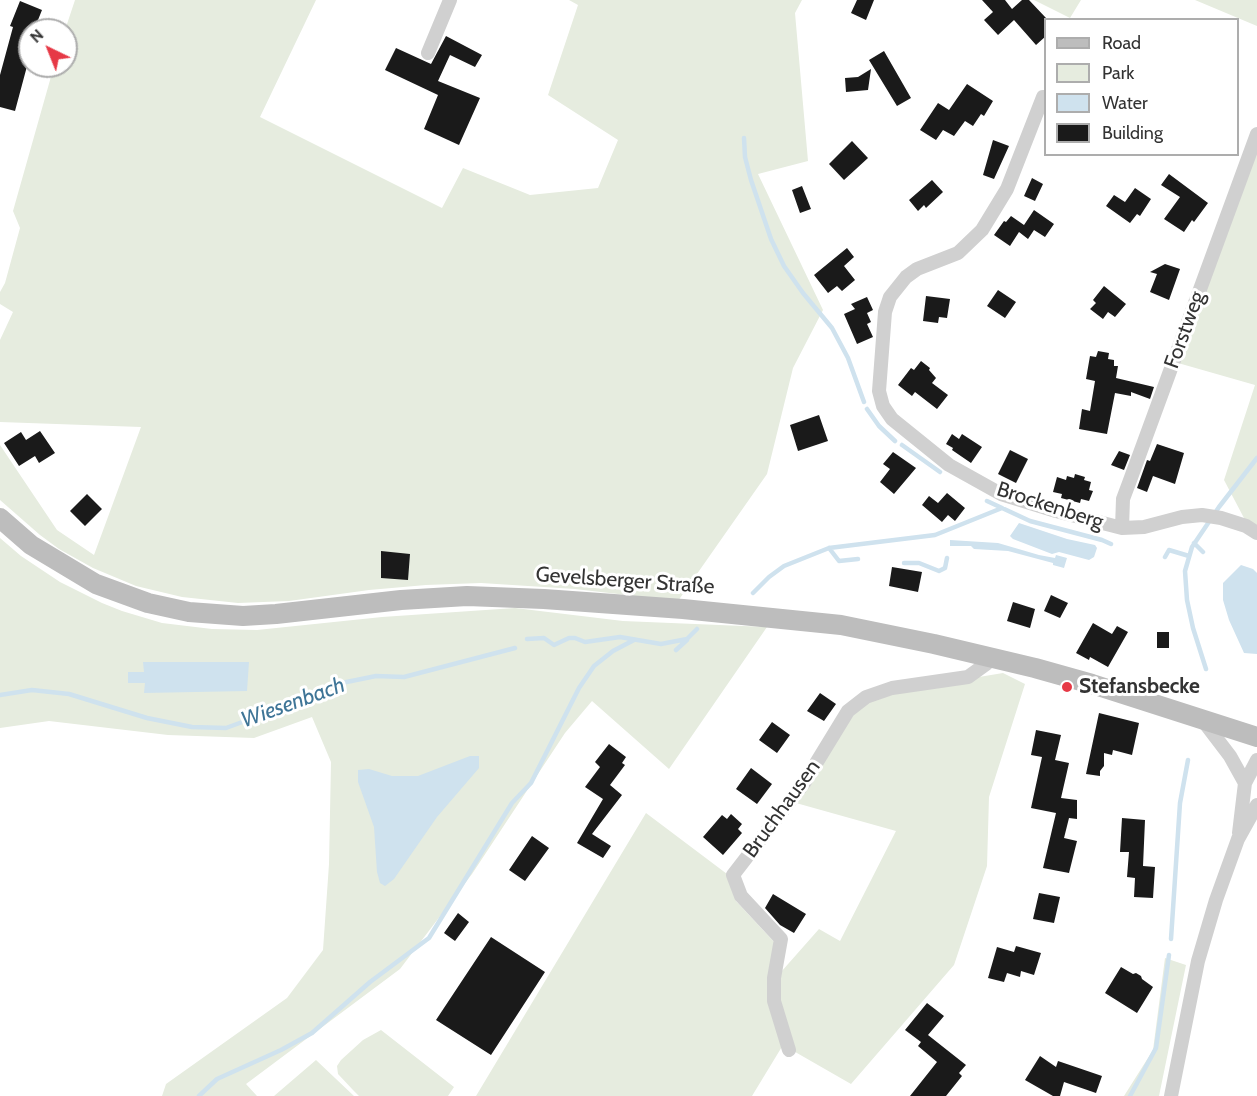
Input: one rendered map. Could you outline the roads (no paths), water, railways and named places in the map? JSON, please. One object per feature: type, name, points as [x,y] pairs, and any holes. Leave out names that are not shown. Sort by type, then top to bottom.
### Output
[{"type":"main road","name":"Gevelsberger Straße","points":[[0,518],[31,545],[96,584],[148,603],[189,612],[243,616],[433,597],[544,599],[694,610],[841,625],[990,656],[1092,684],[1257,737]]},
{"type":"street","points":[[428,53],[450,0]]},
{"type":"street","name":"Brockenberg","points":[[1044,97],[1007,189],[982,230],[958,253],[917,269],[906,277],[890,297],[885,312],[879,391],[883,406],[892,419],[949,465],[1001,494],[1122,528],[1144,527],[1182,517],[1202,515],[1246,526],[1257,533]]},
{"type":"street","name":"Forstweg","points":[[1122,528],[1126,491],[1257,134]]},
{"type":"street","name":"Bruchhausen","points":[[789,1050],[774,1001],[774,978],[781,939],[741,896],[733,875],[804,783],[848,711],[866,697],[892,688],[968,677],[986,664],[990,656]]},
{"type":"street","points":[[1201,718],[1230,756],[1245,783]]},
{"type":"street","points":[[1238,839],[1245,783],[1257,760]]},
{"type":"street","points":[[1172,1096],[1198,962],[1216,900],[1238,839],[1257,805]]},
{"type":"water","points":[[1019,523],[1067,539],[1095,545],[1097,548],[1094,557],[1089,560],[1059,552],[1052,554],[1013,539],[1010,536]]},
{"type":"water","points":[[950,540],[998,543],[1039,555],[1055,558],[1056,555],[1067,558],[1064,568],[1008,551],[974,549],[971,546],[950,546]]},
{"type":"water","points":[[1241,565],[1257,573],[1257,654],[1244,653],[1223,600],[1223,583]]},
{"type":"water","points":[[143,662],[249,662],[247,691],[144,693],[145,683],[128,683],[128,672],[144,672]]},
{"type":"water","points":[[470,756],[479,756],[479,768],[437,817],[394,879],[385,886],[380,883],[377,872],[374,827],[358,782],[358,770],[369,769],[392,776],[418,776]]},
{"type":"waterway","points":[[744,138],[745,157],[751,180],[771,239],[784,266],[832,328],[848,358],[864,402]]},
{"type":"waterway","points":[[867,409],[879,426],[895,441]]},
{"type":"waterway","points":[[902,445],[940,472]]},
{"type":"waterway","name":"Stefansbecke","points":[[1206,669],[1193,628],[1187,600],[1185,571],[1192,547],[1257,458]]},
{"type":"waterway","points":[[987,501],[1030,521],[1111,544]]},
{"type":"waterway","points":[[753,593],[784,566],[829,548],[935,535],[1002,508]]},
{"type":"waterway","points":[[1194,543],[1203,552]]},
{"type":"waterway","points":[[829,548],[839,561],[858,559]]},
{"type":"waterway","points":[[1165,557],[1169,550],[1189,556]]},
{"type":"waterway","points":[[904,563],[919,563],[939,571],[945,568],[947,558]]},
{"type":"waterway","name":"Wiesenbach","points":[[527,639],[544,638],[554,645],[569,638],[585,642],[620,637],[661,644],[687,639],[697,629]]},
{"type":"waterway","points":[[199,1096],[217,1079],[312,1033],[370,982],[429,938],[512,803],[531,783],[579,688],[594,666],[613,651],[634,640]]},
{"type":"waterway","points":[[676,650],[687,640]]},
{"type":"waterway","name":"Wiesenbach","points":[[0,695],[32,690],[69,694],[147,718],[192,727],[226,728],[327,686],[376,676],[404,677],[515,648]]},
{"type":"waterway","name":"Stefansbecke","points":[[1171,939],[1180,803],[1188,760]]},
{"type":"waterway","name":"Stefansbecke","points":[[1130,1096],[1156,1048],[1169,955]]},
{"type":"place","name":"Stefansbecke","points":[[1067,687]]}]
